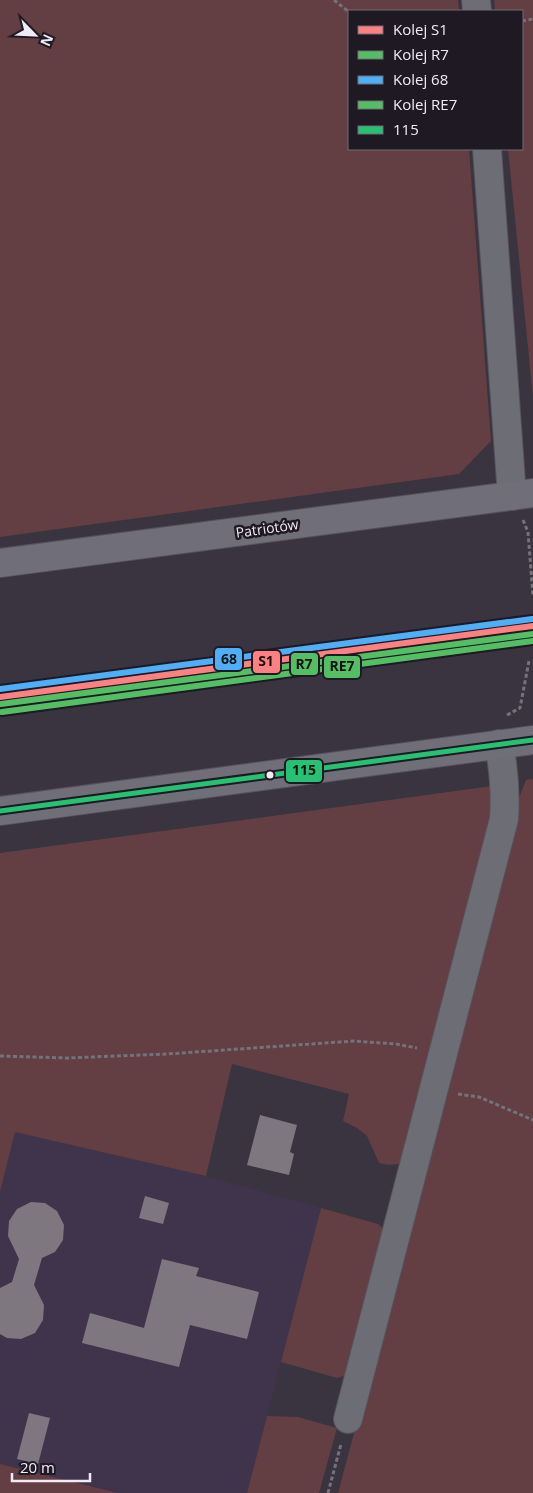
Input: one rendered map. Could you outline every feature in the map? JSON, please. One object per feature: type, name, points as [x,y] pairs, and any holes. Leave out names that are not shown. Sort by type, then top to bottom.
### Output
[{"type":"main road","name":"Patriotów","points":[[0,563],[523,494]]},
{"type":"main road","points":[[0,811],[533,740]]},
{"type":"street","points":[[487,150],[523,494]]},
{"type":"street","points":[[348,1419],[504,819],[505,780],[499,744]]},
{"type":"path","points":[[334,0],[348,11]]},
{"type":"path","points":[[523,494],[533,596]]},
{"type":"path","points":[[499,744],[498,720],[520,708],[523,702],[529,661]]},
{"type":"path","points":[[0,1056],[67,1058],[167,1054],[354,1041],[396,1044],[442,1053]]},
{"type":"path","points":[[431,1098],[453,1093],[479,1097],[533,1120]]},
{"type":"path","points":[[328,1493],[348,1419]]},
{"type":"shaded area","points":[[0,0],[458,0],[459,10],[348,10],[348,150],[469,150],[491,441],[459,474],[0,537]]},
{"type":"shaded area","points":[[494,0],[533,0],[533,397],[508,150],[523,150],[523,10],[495,10]]},
{"type":"shaded area","points":[[533,779],[533,1493],[338,1493],[354,1433],[362,1416],[517,803],[526,780]]},
{"type":"shaded area","points":[[492,786],[494,807],[405,1162],[392,1165],[379,1163],[367,1136],[343,1121],[349,1094],[232,1064],[206,1176],[15,1132],[0,1192],[0,853]]},
{"type":"shaded area","points":[[15,1131],[206,1176],[321,1208],[247,1493],[118,1493],[0,1464],[0,1193]]},
{"type":"shaded area","points":[[321,1208],[378,1224],[388,1233],[351,1374],[337,1378],[281,1362]]},
{"type":"shaded area","points":[[267,1416],[298,1417],[337,1428],[319,1493],[247,1493]]},
{"type":"shaded area","points":[[0,1464],[118,1493],[0,1493]]},
{"type":"building","points":[[260,1115],[297,1125],[290,1152],[294,1154],[289,1175],[247,1165]]},
{"type":"building","points":[[145,1196],[169,1203],[163,1224],[139,1218]]},
{"type":"building","points":[[31,1202],[45,1203],[57,1211],[64,1225],[63,1240],[55,1252],[42,1258],[34,1285],[44,1305],[43,1320],[35,1333],[21,1339],[7,1338],[0,1334],[0,1288],[12,1282],[19,1259],[8,1236],[9,1221],[17,1209]]},
{"type":"building","points":[[162,1259],[199,1268],[196,1276],[259,1292],[247,1339],[190,1325],[179,1367],[82,1343],[90,1313],[144,1328]]},
{"type":"building","points":[[29,1413],[50,1418],[38,1464],[17,1459]]},
{"type":"rail line","name":"68","points":[[0,689],[532,619]]},
{"type":"rail line","name":"S1","points":[[0,697],[533,626]]},
{"type":"rail line","name":"R7","points":[[1,704],[533,634]]},
{"type":"rail line","name":"RE7","points":[[2,712],[533,641]]},
{"type":"transit line","name":"115","points":[[0,811],[533,740]]}]
